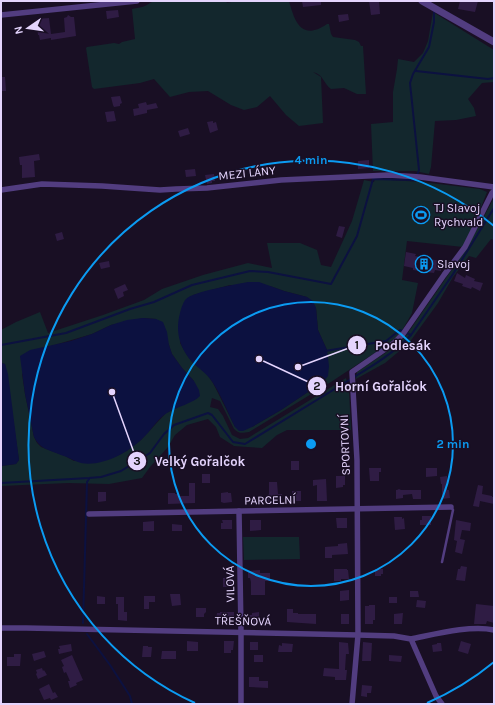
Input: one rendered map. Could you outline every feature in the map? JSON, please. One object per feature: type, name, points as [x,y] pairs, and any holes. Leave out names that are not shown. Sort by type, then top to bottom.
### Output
[{"type":"street","points":[[1,15],[137,1]]},
{"type":"street","points":[[425,2],[494,42]]},
{"type":"street","name":"MEZI LÁNY","points":[[1,190],[42,184],[107,186],[160,190],[207,188],[281,180],[389,175],[420,177],[494,188]]},
{"type":"street","name":"SPORTOVNÍ","points":[[352,704],[358,635],[357,460],[352,372],[394,344],[403,334],[444,275],[466,247],[494,191]]},
{"type":"street","name":"PARCELNÍ","points":[[89,514],[451,507]]},
{"type":"street","name":"VILOVÁ","points":[[240,511],[241,704]]},
{"type":"street","name":"TŘEŠŇOVÁ","points":[[1,628],[358,635],[394,636],[411,639],[462,630],[494,630]]},
{"type":"street","points":[[411,639],[436,696],[442,704]]},
{"type":"lane","points":[[442,562],[452,510],[451,507]]},
{"type":"shaded area","points":[[229,1],[226,3],[237,1],[289,1],[294,16],[301,27],[311,31],[329,24],[333,37],[355,40],[363,46],[366,94],[357,94],[344,88],[331,89],[321,77],[323,123],[299,126],[286,115],[270,96],[257,107],[244,110],[231,105],[208,91],[189,92],[170,97],[154,79],[140,83],[94,89],[92,87],[86,48],[114,43],[119,44],[135,39],[132,9],[152,2]]},
{"type":"shaded area","points":[[433,12],[494,50],[494,82],[482,83],[468,99],[474,108],[476,116],[456,120],[435,121],[429,174],[415,171],[373,171],[371,124],[393,122],[393,92],[398,59],[414,62],[423,53],[428,41]]},
{"type":"shaded area","points":[[375,179],[422,182],[480,189],[487,192],[475,223],[463,247],[407,241],[402,280],[418,283],[412,313],[400,334],[388,344],[331,382],[249,432],[241,433],[234,429],[220,401],[212,398],[210,407],[218,409],[232,435],[240,439],[248,438],[346,378],[349,390],[351,430],[287,430],[277,435],[262,448],[234,446],[220,437],[216,427],[208,419],[187,425],[175,435],[168,447],[142,478],[109,484],[68,483],[1,486],[1,466],[16,464],[19,460],[5,364],[1,363],[1,330],[40,312],[48,333],[144,300],[162,289],[203,275],[248,263],[272,268],[267,243],[300,243],[317,250],[321,265],[331,267],[352,221],[364,180],[374,182]],"holes":[[[230,285],[270,286],[307,297],[316,308],[318,330],[327,350],[323,382],[252,427],[235,427],[213,383],[206,373],[193,363],[180,343],[193,295]],[[143,318],[156,319],[172,354],[194,381],[177,408],[166,413],[141,440],[117,456],[74,461],[41,447],[34,437],[22,374],[51,346],[92,334],[111,325]]]},
{"type":"shaded area","points":[[494,198],[494,240],[491,239],[476,258],[469,256],[453,277],[438,303],[409,343],[385,363],[356,379],[357,372],[391,349],[405,337],[455,265]]},
{"type":"shaded area","points":[[248,282],[259,282],[307,297],[313,301],[316,308],[318,330],[327,350],[329,366],[328,376],[323,382],[252,427],[239,431],[235,427],[210,379],[192,362],[186,354],[181,344],[178,324],[183,304],[190,296]]},
{"type":"shaded area","points":[[143,318],[156,319],[163,322],[172,354],[194,381],[199,390],[200,396],[194,401],[167,413],[160,418],[136,444],[122,454],[105,461],[89,464],[81,463],[42,447],[34,437],[25,394],[20,356],[30,350],[71,341],[127,320]]},
{"type":"shaded area","points":[[1,363],[5,364],[8,374],[19,460],[16,464],[1,466]]},
{"type":"shaded area","points":[[243,537],[299,537],[300,559],[244,560]]},
{"type":"building","points":[[302,1],[321,1],[321,5],[303,7]]},
{"type":"building","points":[[369,1],[379,1],[380,14],[371,15]]},
{"type":"building","points":[[460,1],[478,1],[475,12],[458,9]]},
{"type":"building","points":[[118,10],[119,17],[107,19],[106,11]]},
{"type":"building","points":[[348,14],[349,20],[339,22],[338,15]]},
{"type":"building","points":[[68,15],[74,17],[76,36],[51,40],[51,38],[40,40],[36,19],[49,18],[51,34],[65,32],[64,18]]},
{"type":"building","points":[[1,77],[5,77],[6,91],[1,91]]},
{"type":"building","points":[[120,96],[122,103],[120,106],[114,107],[111,97]]},
{"type":"building","points":[[146,102],[147,105],[156,103],[158,108],[147,110],[147,113],[134,116],[133,109],[139,108],[138,104]]},
{"type":"building","points":[[114,111],[116,121],[107,122],[105,112]]},
{"type":"building","points":[[213,121],[213,123],[216,122],[218,130],[210,133],[207,122]]},
{"type":"building","points":[[188,128],[190,134],[180,137],[178,131]]},
{"type":"building","points":[[39,154],[40,160],[34,161],[35,177],[22,178],[22,165],[20,165],[19,157]]},
{"type":"building","points":[[369,160],[369,168],[358,169],[358,161]]},
{"type":"building","points":[[195,169],[196,176],[186,177],[185,170]]},
{"type":"building","points":[[214,174],[215,181],[207,184],[205,175]]},
{"type":"building","points":[[339,226],[345,227],[342,238],[336,236]]},
{"type":"building","points":[[62,232],[64,239],[57,241],[55,234]]},
{"type":"building","name":"Slavoj","points":[[406,252],[416,254],[415,256],[445,262],[444,268],[441,269],[441,271],[435,270],[434,273],[413,270],[413,268],[404,266]]},
{"type":"building","points":[[109,261],[110,267],[101,269],[99,263]]},
{"type":"building","points":[[457,273],[465,278],[466,275],[475,279],[474,281],[483,283],[480,291],[472,287],[471,289],[462,286],[463,284],[454,281]]},
{"type":"building","points":[[125,284],[128,290],[123,292],[124,296],[118,299],[114,289]]},
{"type":"building","points":[[291,461],[299,461],[299,470],[291,470]]},
{"type":"building","points":[[369,468],[381,468],[381,472],[379,472],[379,481],[370,481]]},
{"type":"building","points":[[426,468],[437,468],[437,476],[426,477]]},
{"type":"building","points":[[202,474],[210,474],[210,483],[202,483]]},
{"type":"building","points":[[336,476],[345,476],[345,485],[343,485],[343,487],[336,488]]},
{"type":"building","points":[[447,476],[447,490],[449,490],[450,498],[442,499],[442,484],[440,477]]},
{"type":"building","points":[[326,479],[327,501],[317,501],[317,485],[313,486],[313,480]]},
{"type":"building","points":[[269,482],[277,482],[278,494],[282,494],[282,503],[268,503]]},
{"type":"building","points":[[189,483],[195,483],[195,503],[168,504],[168,493],[179,494],[179,496],[189,496]]},
{"type":"building","points":[[478,485],[483,486],[482,494],[494,497],[494,504],[480,501],[479,507],[473,506]]},
{"type":"building","points":[[396,490],[421,490],[421,499],[413,499],[412,494],[403,495],[403,498],[396,499]]},
{"type":"building","points":[[292,491],[301,491],[301,501],[292,501]]},
{"type":"building","points":[[98,492],[106,492],[106,501],[98,502]]},
{"type":"building","points":[[221,493],[231,493],[232,502],[221,502]]},
{"type":"building","points":[[422,516],[431,516],[431,525],[420,525]]},
{"type":"building","points":[[394,517],[404,518],[405,529],[395,530]]},
{"type":"building","points":[[336,518],[347,518],[347,528],[337,528]]},
{"type":"building","points":[[222,520],[232,520],[232,529],[221,529],[221,523],[223,523]]},
{"type":"building","points":[[250,520],[261,520],[261,530],[250,531]]},
{"type":"building","points":[[456,520],[471,523],[470,531],[462,530],[460,539],[465,540],[462,554],[455,552],[457,541],[454,540]]},
{"type":"building","points":[[154,521],[154,531],[143,531],[143,522]]},
{"type":"building","points":[[172,524],[182,525],[182,531],[172,531]]},
{"type":"building","points":[[347,543],[348,554],[332,555],[332,558],[325,558],[325,547],[338,546],[338,544]]},
{"type":"building","points":[[461,566],[467,567],[465,581],[456,580],[458,569],[460,569]]},
{"type":"building","points":[[334,569],[347,569],[349,579],[334,581]]},
{"type":"building","points":[[375,569],[383,569],[383,574],[381,574],[381,576],[375,576]]},
{"type":"building","points":[[260,570],[260,573],[270,573],[270,581],[265,581],[265,595],[251,595],[251,582],[250,578],[248,578],[248,571]]},
{"type":"building","points":[[233,577],[232,587],[223,587],[223,578]]},
{"type":"building","points":[[349,590],[349,600],[340,601],[340,591]]},
{"type":"building","points":[[410,591],[418,591],[419,597],[410,597]]},
{"type":"building","points":[[170,594],[180,594],[181,605],[172,606]]},
{"type":"building","points":[[97,596],[105,597],[105,604],[97,604]]},
{"type":"building","points":[[144,596],[155,596],[155,602],[149,602],[149,609],[144,609]]},
{"type":"building","points":[[116,597],[124,597],[124,612],[127,612],[127,621],[118,620],[118,604],[116,604]]},
{"type":"building","points":[[389,597],[397,597],[397,603],[389,603]]},
{"type":"building","points":[[417,600],[426,601],[425,608],[416,607]]},
{"type":"building","points":[[476,604],[494,606],[494,623],[487,621],[486,624],[474,624]]},
{"type":"building","points":[[375,605],[375,620],[373,620],[373,624],[365,624],[365,606]]},
{"type":"building","points":[[196,608],[206,608],[204,617],[196,617]]},
{"type":"building","points":[[287,609],[293,609],[293,613],[298,614],[316,614],[316,624],[287,622]]},
{"type":"building","points":[[234,612],[234,623],[223,623],[216,621],[217,613]]},
{"type":"building","points":[[259,612],[259,624],[250,624],[249,615]]},
{"type":"building","points":[[403,613],[402,624],[394,624],[394,614]]},
{"type":"building","points":[[341,614],[349,614],[349,624],[341,624]]},
{"type":"building","points":[[187,641],[198,642],[198,651],[187,651]]},
{"type":"building","points":[[224,641],[234,641],[233,650],[231,650],[231,653],[224,653]]},
{"type":"building","points":[[461,641],[471,644],[468,654],[458,651]]},
{"type":"building","points":[[250,642],[258,642],[258,650],[250,650]]},
{"type":"building","points":[[339,642],[348,643],[349,654],[346,654],[346,680],[335,680],[335,677],[323,676],[324,668],[339,669]]},
{"type":"building","points":[[363,642],[372,643],[371,661],[362,661]]},
{"type":"building","points":[[282,643],[293,644],[292,652],[278,652],[279,645],[282,646]]},
{"type":"building","points":[[441,643],[442,651],[433,652],[432,645]]},
{"type":"building","points":[[71,644],[72,651],[59,654],[59,646]]},
{"type":"building","points":[[143,646],[152,647],[151,657],[142,657]]},
{"type":"building","points":[[44,651],[46,657],[34,661],[32,654]]},
{"type":"building","points":[[162,651],[176,651],[176,659],[161,659]]},
{"type":"building","points":[[14,654],[21,654],[20,666],[7,666],[7,657],[14,657]]},
{"type":"building","points":[[72,655],[83,680],[70,688],[68,681],[70,681],[66,672],[64,673],[62,667],[64,666],[61,660]]},
{"type":"building","points":[[254,655],[263,655],[263,662],[254,662]]},
{"type":"building","points":[[389,655],[402,656],[401,662],[389,661]]},
{"type":"building","points":[[42,668],[47,675],[38,679],[36,670]]},
{"type":"building","points":[[249,677],[259,677],[259,681],[268,681],[268,688],[249,687]]},
{"type":"building","points":[[49,684],[53,693],[55,692],[58,697],[51,700],[50,698],[44,700],[39,689]]},
{"type":"building","points":[[362,685],[372,686],[371,693],[367,693],[367,697],[361,696]]},
{"type":"waterway","points":[[1,345],[66,333],[130,309],[154,302],[192,285],[250,271],[268,272],[331,284],[357,236],[373,179],[415,180],[419,170],[410,83],[413,74],[429,47],[434,22],[434,10]]},
{"type":"waterway","points":[[416,71],[488,79],[494,78]]},
{"type":"waterway","points":[[354,377],[391,353],[411,335],[453,274],[494,208]]},
{"type":"waterway","points":[[325,351],[386,341],[400,330],[411,335]]},
{"type":"waterway","points":[[1,483],[101,477],[121,471],[150,453],[164,434],[174,425],[208,413],[212,415],[233,442],[245,444],[351,379]]},
{"type":"waterway","points":[[83,623],[87,482],[89,479]]},
{"type":"waterway","points":[[87,634],[110,665],[130,696],[132,704]]},
{"type":"place","name":"TJ Slavoj Rychvald","points":[[421,215]]},
{"type":"place","name":"Slavoj","points":[[424,264]]},
{"type":"place","name":"Horní Gořalčok","points":[[259,359]]},
{"type":"place","name":"Podlesák","points":[[298,367]]},
{"type":"place","name":"Velký Gořalčok","points":[[112,392]]}]
